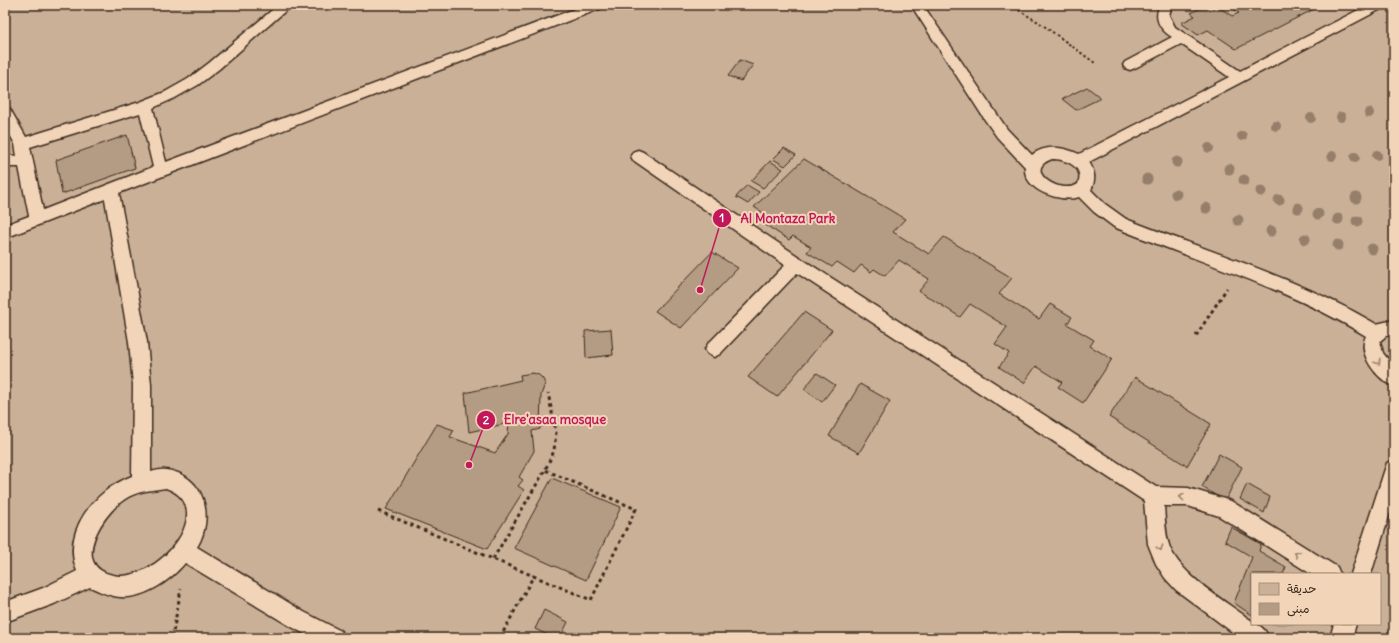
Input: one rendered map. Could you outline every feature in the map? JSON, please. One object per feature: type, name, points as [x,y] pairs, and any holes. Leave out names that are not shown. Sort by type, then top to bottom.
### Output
[{"type":"lane","points":[[22,144],[145,106],[170,95],[193,82],[214,66],[286,5]]},
{"type":"lane","points":[[5,232],[111,189],[597,5]]},
{"type":"lane","points":[[917,5],[1002,133],[1032,165],[1036,180],[1053,192],[1064,194],[1082,190],[1087,184],[1088,176],[1085,168],[1078,161],[1060,153],[1042,155],[1036,159],[1032,165]]},
{"type":"lane","points":[[1166,5],[1162,11],[1162,17],[1165,23],[1181,38],[1239,77]]},
{"type":"lane","points":[[1078,161],[1378,5]]},
{"type":"lane","points":[[1130,65],[1181,38]]},
{"type":"lane","points":[[145,106],[161,170]]},
{"type":"lane","points":[[5,113],[22,144],[37,218]]},
{"type":"lane","points":[[638,156],[796,264],[1153,496],[1188,497],[1224,508],[1328,573]]},
{"type":"lane","points":[[5,160],[25,162]]},
{"type":"lane","points":[[111,189],[138,342],[143,413],[141,482]]},
{"type":"lane","points":[[1082,190],[1092,202],[1120,223],[1320,300],[1354,318],[1376,333]]},
{"type":"lane","points":[[714,349],[796,264]]},
{"type":"lane","points":[[1394,327],[1385,328],[1376,333],[1372,341],[1372,351],[1377,362],[1394,378]]},
{"type":"lane","points":[[1361,573],[1394,469]]},
{"type":"lane","points":[[166,479],[186,487],[196,504],[196,526],[184,551],[162,572],[135,585],[110,587],[90,576],[81,558],[84,535],[97,512],[117,493],[141,482],[166,479]]},
{"type":"lane","points":[[1153,496],[1158,544],[1163,558],[1172,571],[1183,583],[1258,638]]},
{"type":"lane","points":[[184,551],[297,619],[334,638]]},
{"type":"lane","points":[[5,612],[47,597],[90,576]]},
{"type":"lane","points":[[1341,638],[1345,625]]},
{"type":"path","points":[[1010,5],[1040,23],[1095,63]]},
{"type":"path","points":[[1014,7],[1019,5]]},
{"type":"path","points":[[1196,336],[1239,268]]},
{"type":"path","points":[[493,559],[545,470],[554,451],[556,442],[555,424],[548,393]]},
{"type":"path","points":[[378,511],[591,600],[636,509],[545,470]]},
{"type":"path","points":[[172,638],[182,583],[184,551]]},
{"type":"path","points":[[500,638],[534,575]]},
{"type":"green space","points":[[5,5],[1394,5],[1394,638],[5,638]]},
{"type":"building","points":[[1227,5],[1322,5],[1236,49],[1208,30],[1198,35],[1181,23],[1195,16],[1191,13],[1204,6],[1210,10],[1217,6],[1232,16],[1239,13]]},
{"type":"building","points":[[740,60],[753,65],[741,81],[728,76]]},
{"type":"building","points":[[1087,87],[1101,98],[1076,110],[1062,99]]},
{"type":"building","points":[[127,135],[135,168],[62,194],[56,160]]},
{"type":"building","points":[[784,148],[796,155],[785,166],[773,159]]},
{"type":"building","points":[[804,159],[905,219],[893,232],[929,254],[944,237],[1012,278],[999,294],[1039,319],[1050,304],[1072,317],[1067,324],[1094,340],[1090,346],[1112,359],[1083,403],[1058,387],[1062,382],[1036,366],[1024,383],[999,367],[1009,353],[995,344],[1007,327],[970,304],[960,317],[919,291],[929,279],[899,260],[885,276],[874,269],[871,272],[861,265],[854,273],[837,262],[832,267],[807,252],[811,247],[793,236],[789,240],[764,224],[771,218],[754,207]]},
{"type":"building","points":[[770,161],[783,169],[763,188],[751,181]]},
{"type":"building","points":[[747,185],[759,192],[748,204],[736,197]]},
{"type":"building","points":[[712,252],[738,268],[681,328],[655,311]]},
{"type":"building","points":[[804,312],[832,330],[777,397],[748,377]]},
{"type":"building","points":[[611,329],[613,355],[586,358],[585,331]]},
{"type":"building","points":[[533,373],[539,375],[545,384],[541,395],[540,429],[532,431],[534,451],[519,477],[523,480],[518,486],[524,490],[487,549],[386,509],[437,424],[454,430],[450,437],[495,453],[508,434],[509,423],[469,432],[465,393],[521,380],[520,375]]},
{"type":"building","points":[[817,373],[835,385],[822,402],[804,389]]},
{"type":"building","points":[[1135,377],[1211,424],[1187,466],[1109,417]]},
{"type":"building","points":[[860,384],[890,401],[859,453],[829,436]]},
{"type":"building","points":[[1219,454],[1242,467],[1225,501],[1202,487]]},
{"type":"building","points":[[552,478],[621,507],[586,580],[514,548]]},
{"type":"building","points":[[1247,484],[1270,497],[1264,513],[1240,499]]},
{"type":"building","points":[[1231,527],[1261,544],[1259,551],[1286,567],[1283,573],[1251,573],[1251,614],[1234,603],[1252,557],[1225,541]]},
{"type":"building","points":[[544,610],[568,622],[560,638],[554,638],[535,629]]},
{"type":"place","name":"Al Montaza Park","points":[[700,290]]},
{"type":"place","name":"Elre'asaa mosque","points":[[469,465]]}]
